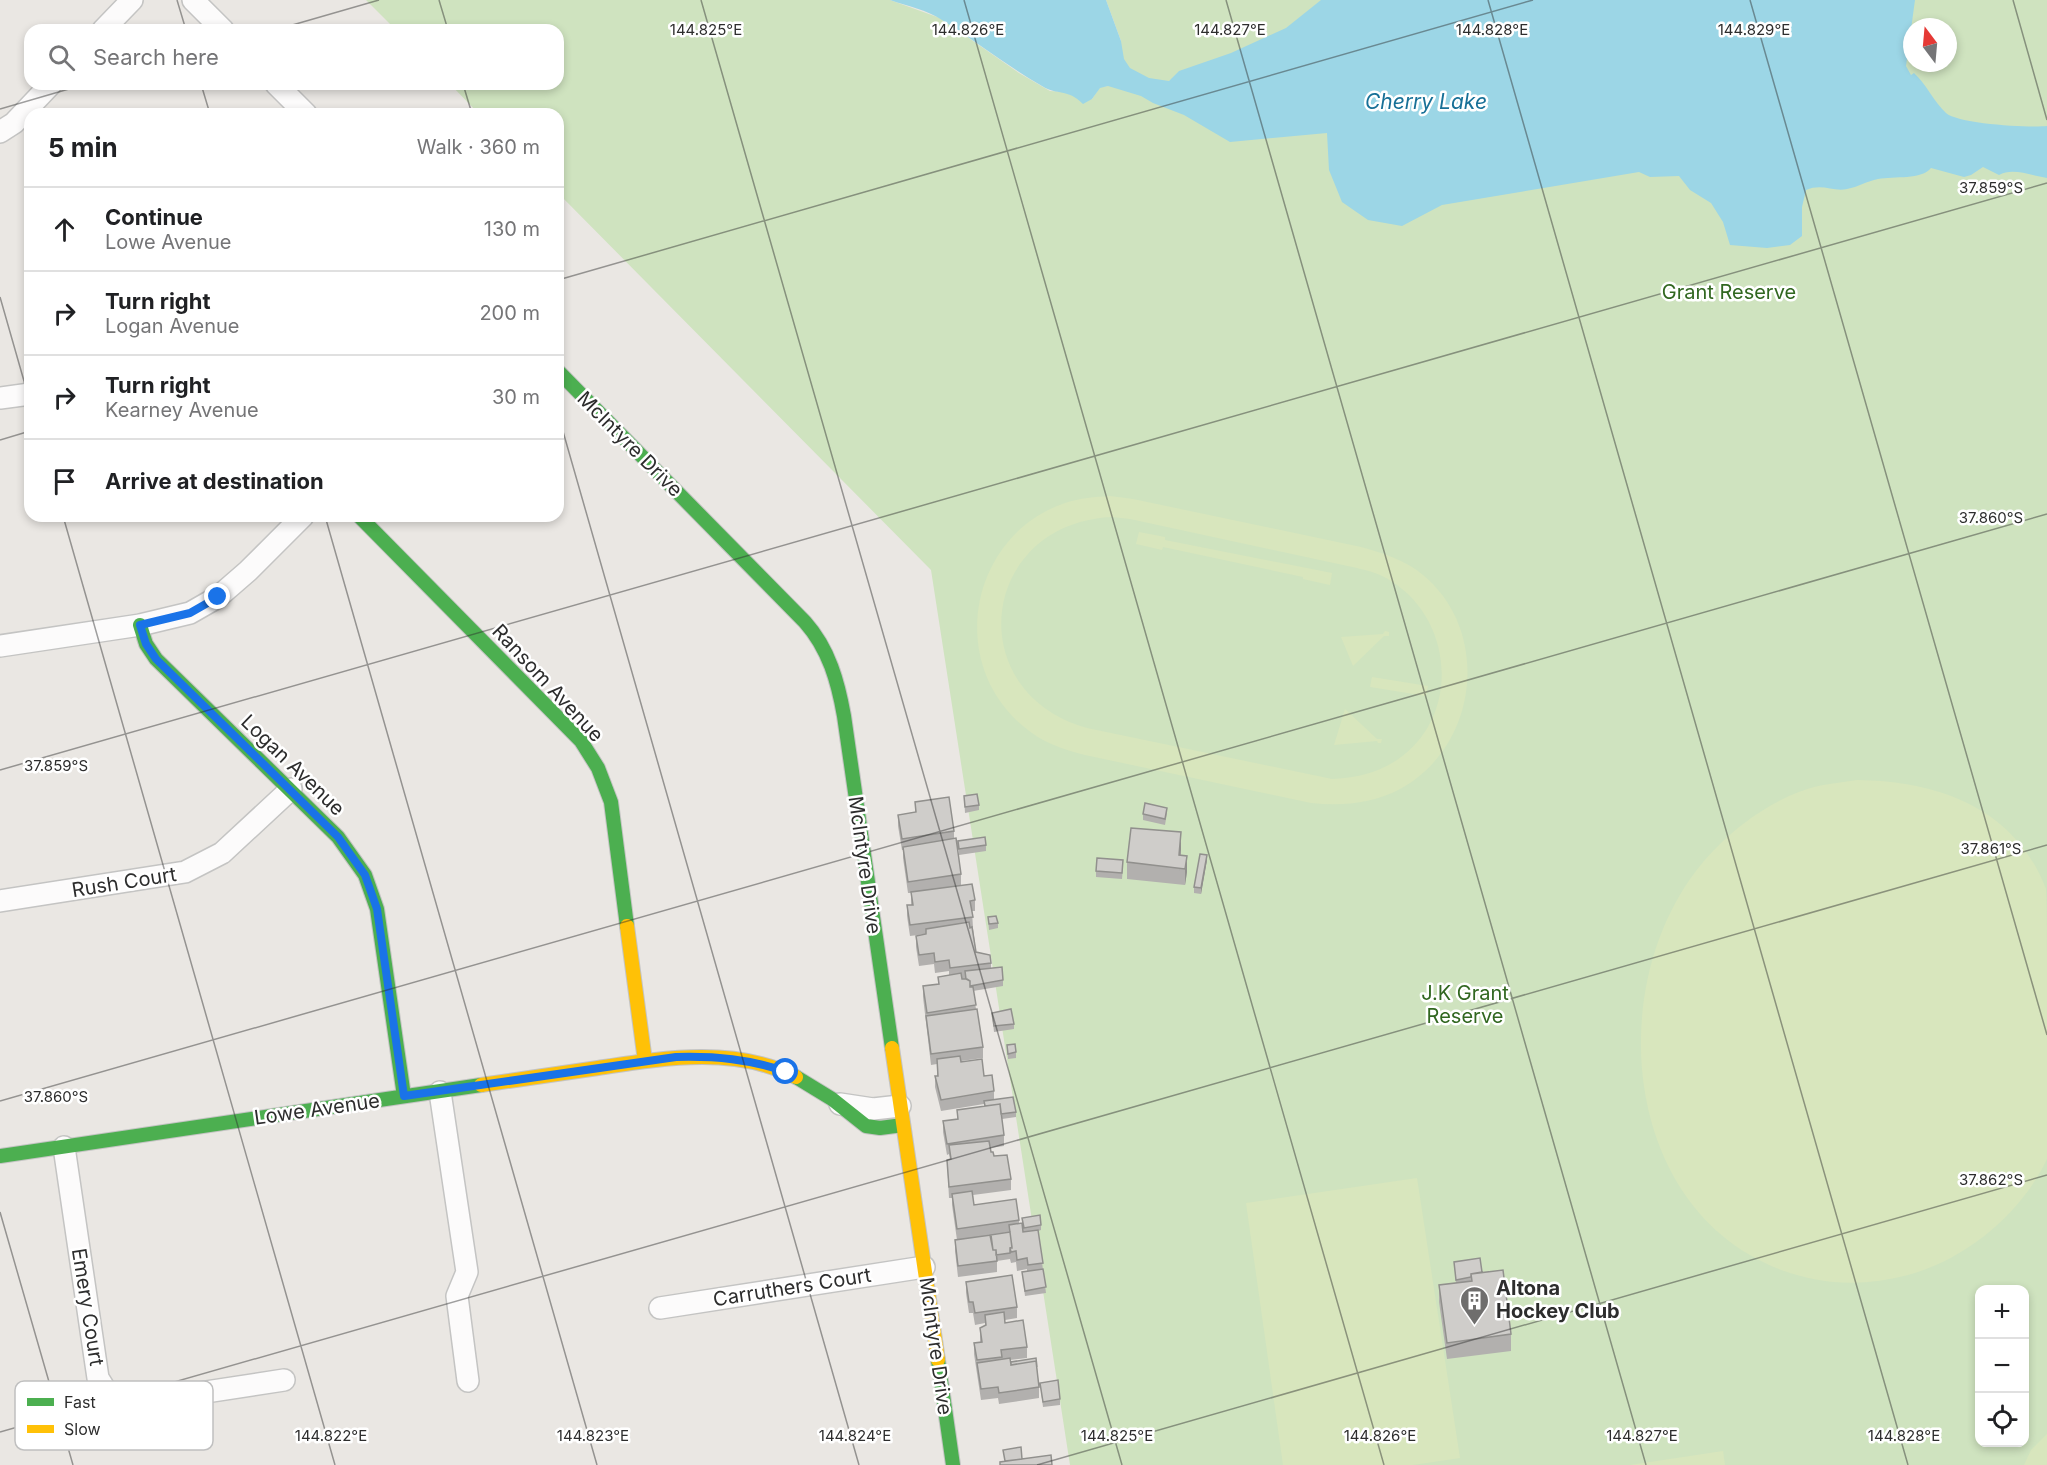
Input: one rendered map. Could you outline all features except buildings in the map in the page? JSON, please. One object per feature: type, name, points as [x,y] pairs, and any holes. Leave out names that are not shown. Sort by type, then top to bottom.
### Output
[{"type":"street","points":[[109,24],[132,0]]},
{"type":"street","points":[[193,0],[217,24]]},
{"type":"street","points":[[28,108],[45,90]]},
{"type":"street","points":[[282,90],[300,108]]},
{"type":"street","points":[[0,132],[14,123],[24,112]]},
{"type":"street","name":"McIntyre Drive","points":[[564,377],[795,612],[814,634],[833,670],[841,703],[953,1465]]},
{"type":"street","points":[[0,398],[24,395]]},
{"type":"street","points":[[0,646],[140,625],[190,613],[218,597],[297,522]]},
{"type":"street","name":"Ransom Avenue","points":[[365,522],[581,741],[598,768],[611,802],[645,1061]]},
{"type":"street","name":"Logan Avenue","points":[[140,625],[146,644],[156,659],[338,837],[365,875],[377,909],[404,1096]]},
{"type":"street","name":"Rush Court","points":[[0,901],[185,872],[222,853],[291,789]]},
{"type":"street","name":"Lowe Avenue","points":[[0,1156],[645,1061],[700,1056],[746,1060],[786,1072],[839,1104],[902,1115]]},
{"type":"street","points":[[440,1092],[467,1272],[457,1296],[468,1381]]},
{"type":"street","name":"Emery Court","points":[[64,1147],[101,1381]]},
{"type":"street","name":"Carruthers Court","points":[[660,1308],[924,1267]]},
{"type":"street","name":"Emery Court","points":[[213,1391],[284,1380]]},
{"type":"green space","points":[[366,0],[890,0],[940,18],[1019,73],[1050,91],[1067,92],[1092,99],[1100,87],[1108,86],[1121,41],[1106,0],[2047,0],[2047,1465],[1070,1465],[931,570],[564,199],[564,108],[473,108],[456,90],[564,90],[564,24],[390,24]]},
{"type":"green space","points":[[1110,496],[1361,547],[1394,558],[1423,575],[1445,599],[1459,627],[1467,657],[1467,688],[1460,718],[1446,746],[1426,770],[1400,789],[1368,801],[1323,804],[1085,755],[1052,744],[1030,732],[999,699],[984,669],[977,636],[980,602],[990,571],[1008,542],[1033,519],[1065,503]],"holes":[[[1112,517],[1357,568],[1391,581],[1412,598],[1428,619],[1437,643],[1442,669],[1440,695],[1432,719],[1418,742],[1397,760],[1382,768],[1358,776],[1332,779],[1087,728],[1046,709],[1018,681],[1004,647],[1002,611],[1012,577],[1034,547],[1068,526]]]},
{"type":"green space","points":[[1139,532],[1165,537],[1165,540],[1332,573],[1330,585],[1303,579],[1303,577],[1163,547],[1162,550],[1136,544]]},
{"type":"green space","points":[[1385,631],[1389,632],[1389,636],[1384,636],[1353,666],[1341,637],[1383,634]]},
{"type":"green space","points":[[1372,677],[1428,686],[1426,696],[1370,687]]},
{"type":"green space","points":[[1345,709],[1377,739],[1382,739],[1381,743],[1377,741],[1334,745]]},
{"type":"green space","points":[[1857,780],[1916,786],[1970,804],[1994,819],[2015,838],[2032,861],[2046,889],[2047,1159],[2036,1179],[2007,1216],[1971,1246],[1930,1268],[1908,1275],[1854,1283],[1800,1276],[1765,1263],[1718,1232],[1682,1190],[1657,1140],[1644,1085],[1641,1028],[1649,972],[1668,918],[1696,871],[1708,857],[1736,829],[1769,806],[1805,790]]},
{"type":"green space","points":[[1417,1178],[1460,1458],[1413,1465],[1283,1465],[1246,1203]]},
{"type":"green space","points":[[2047,1434],[2047,1465],[2024,1465],[2031,1450]]},
{"type":"green space","points":[[1723,1451],[1725,1465],[1630,1465]]},
{"type":"water","name":"Cherry Lake","points":[[890,0],[1106,0],[1121,41],[1124,59],[1130,68],[1149,78],[1169,81],[1179,71],[1231,53],[1286,28],[1321,0],[1915,0],[1913,18],[1903,18],[1903,72],[1909,72],[1911,75],[1914,73],[1942,109],[1953,117],[1995,124],[2047,126],[2047,178],[2016,172],[1999,175],[1983,167],[1964,177],[1931,168],[1921,174],[1878,179],[1847,189],[1812,188],[1806,190],[1802,207],[1802,236],[1790,245],[1767,248],[1730,245],[1723,222],[1711,203],[1690,190],[1679,176],[1650,177],[1639,172],[1442,205],[1402,226],[1368,220],[1342,202],[1329,170],[1327,133],[1230,142],[1184,115],[1141,96],[1108,86],[1100,88],[1092,99],[1083,104],[1072,96],[1042,86],[955,28],[923,11]]},
{"type":"traffic: fast","points":[[564,377],[805,622],[826,655],[839,691],[844,716],[892,1048]]},
{"type":"traffic: fast","points":[[365,522],[581,741],[598,768],[611,802],[627,926]]},
{"type":"traffic: fast","points":[[140,625],[146,644],[156,659],[338,837],[365,875],[377,909],[404,1096]]},
{"type":"traffic: fast","points":[[796,1077],[832,1099],[866,1126],[880,1128],[903,1125]]},
{"type":"traffic: fast","points":[[0,1156],[481,1085]]},
{"type":"traffic: fast","points":[[938,1360],[953,1465]]},
{"type":"traffic: slow","points":[[627,926],[645,1061]]},
{"type":"traffic: slow","points":[[892,1048],[938,1360]]},
{"type":"traffic: slow","points":[[481,1085],[648,1061],[698,1057],[748,1061],[772,1067],[796,1077]]},
{"type":"place","name":"Altona Hockey Club","points":[[1475,1326]]},
{"type":"route","points":[[218,597],[190,613],[140,625],[146,644],[156,659],[338,837],[365,875],[377,909],[404,1096],[676,1057],[700,1056],[746,1060],[786,1072]]},
{"type":"park label","name":"Grant Reserve","points":[[1729,292]]},
{"type":"park label","name":"J.K Grant Reserve","points":[[1465,1004]]}]
